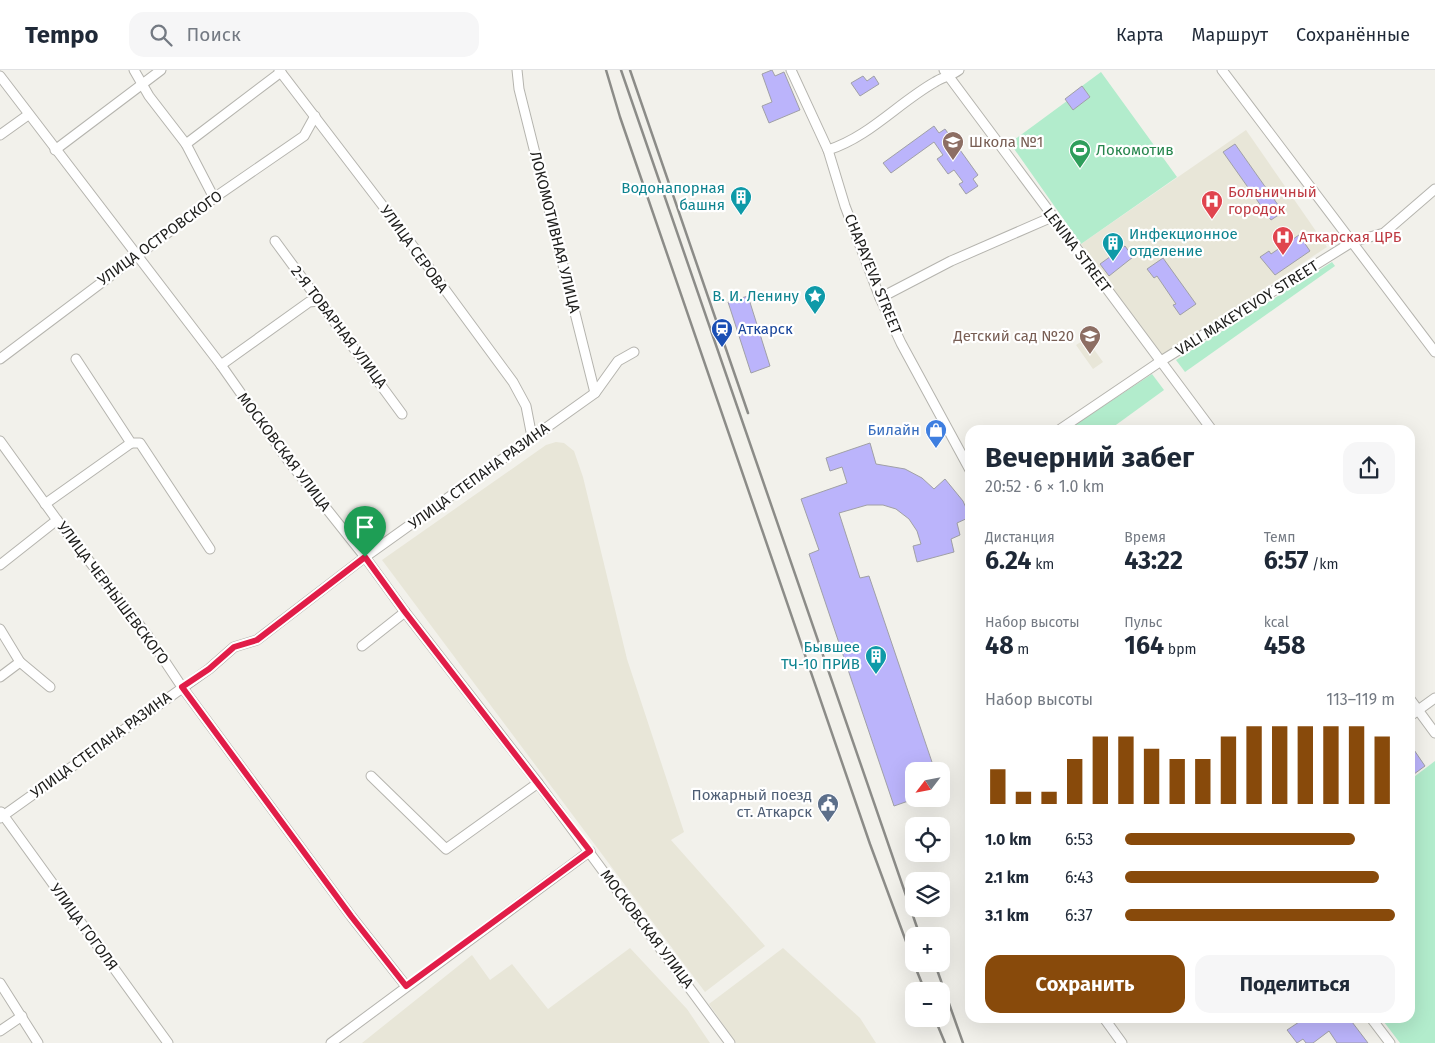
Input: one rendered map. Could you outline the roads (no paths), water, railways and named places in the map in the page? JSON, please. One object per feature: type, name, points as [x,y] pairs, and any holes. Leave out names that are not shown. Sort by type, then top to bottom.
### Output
[{"type":"street","points":[[134,70],[149,96],[186,144],[214,198]]},
{"type":"street","points":[[56,150],[161,70]]},
{"type":"street","name":"ЛОКОМОТИВНАЯ УЛИЦА","points":[[517,70],[520,89],[595,394]]},
{"type":"street","name":"CHAPAYEVA STREET","points":[[791,70],[828,150],[845,206],[880,298],[901,343],[965,461]]},
{"type":"street","points":[[828,150],[842,146],[946,74],[959,70]]},
{"type":"street","points":[[1222,70],[1434,348]]},
{"type":"street","points":[[186,144],[280,71]]},
{"type":"street","name":"УЛИЦА СЕРОВА","points":[[280,71],[512,382],[526,406],[532,437]]},
{"type":"street","name":"LENINA STREET","points":[[946,74],[1208,425]]},
{"type":"street","name":"МОСКОВСКАЯ УЛИЦА","points":[[0,76],[221,366],[287,459],[365,557],[405,612],[590,851],[730,1043]]},
{"type":"street","points":[[0,135],[28,115]]},
{"type":"street","name":"УЛИЦА ОСТРОВСКОГО","points":[[0,359],[137,254],[304,136],[315,116]]},
{"type":"street","name":"VALI MAKEYEVOY STREET","points":[[1065,425],[1161,361],[1352,242],[1384,233],[1435,189]]},
{"type":"street","points":[[880,298],[951,262],[1052,217]]},
{"type":"street","name":"2-Я ТОВАРНАЯ УЛИЦА","points":[[275,241],[402,414]]},
{"type":"street","points":[[221,366],[309,302],[319,301]]},
{"type":"street","name":"УЛИЦА СТЕПАНА РАЗИНА","points":[[1,815],[209,669],[234,647],[257,640],[365,557],[595,394],[618,361],[634,352]]},
{"type":"street","points":[[76,359],[131,444]]},
{"type":"street","name":"УЛИЦА ЧЕРНЫШЕВСКОГО","points":[[0,440],[57,520],[148,636],[182,687],[351,916],[406,986]]},
{"type":"street","points":[[45,504],[131,444],[140,443],[210,549]]},
{"type":"street","points":[[0,565],[57,520]]},
{"type":"street","points":[[362,646],[405,612]]},
{"type":"street","points":[[0,628],[20,662],[50,687]]},
{"type":"street","points":[[0,677],[20,662]]},
{"type":"street","points":[[1415,712],[1435,698]]},
{"type":"street","points":[[1415,706],[1435,733]]},
{"type":"street","points":[[370,776],[446,849],[538,783]]},
{"type":"street","name":"УЛИЦА ГОГОЛЯ","points":[[1,815],[168,1043]]},
{"type":"street","points":[[331,1043],[590,851]]},
{"type":"street","points":[[0,984],[38,1043]]},
{"type":"street","points":[[0,1030],[22,1016]]},
{"type":"street","points":[[1108,1023],[1122,1043]]},
{"type":"street","points":[[1375,1023],[1390,1043]]},
{"type":"railway","points":[[606,70],[620,117],[870,844],[905,939]]},
{"type":"railway","points":[[621,70],[917,927]]},
{"type":"railway","points":[[630,70],[748,413]]},
{"type":"railway","points":[[917,972],[921,982]]},
{"type":"railway","points":[[938,972],[963,1043]]},
{"type":"railway","points":[[938,1027],[945,1043]]},
{"type":"place","name":"Школа №1","points":[[953,161]]},
{"type":"place","name":"Локомотив","points":[[1080,169]]},
{"type":"place","name":"Водонапорная башня","points":[[741,216]]},
{"type":"place","name":"Больничный городок","points":[[1212,220]]},
{"type":"place","name":"Аткарская ЦРБ","points":[[1283,256]]},
{"type":"place","name":"Инфекционное отделение","points":[[1113,262]]},
{"type":"place","name":"В. И. Ленину","points":[[815,315]]},
{"type":"place","name":"Аткарск","points":[[722,348]]},
{"type":"place","name":"Детский сад №20","points":[[1090,355]]},
{"type":"place","name":"Билайн","points":[[936,449]]},
{"type":"place","name":"Бывшее ТЧ-10 ПРИВ","points":[[876,675]]},
{"type":"place","name":"Пожарный поезд ст. Аткарск","points":[[828,823]]}]
